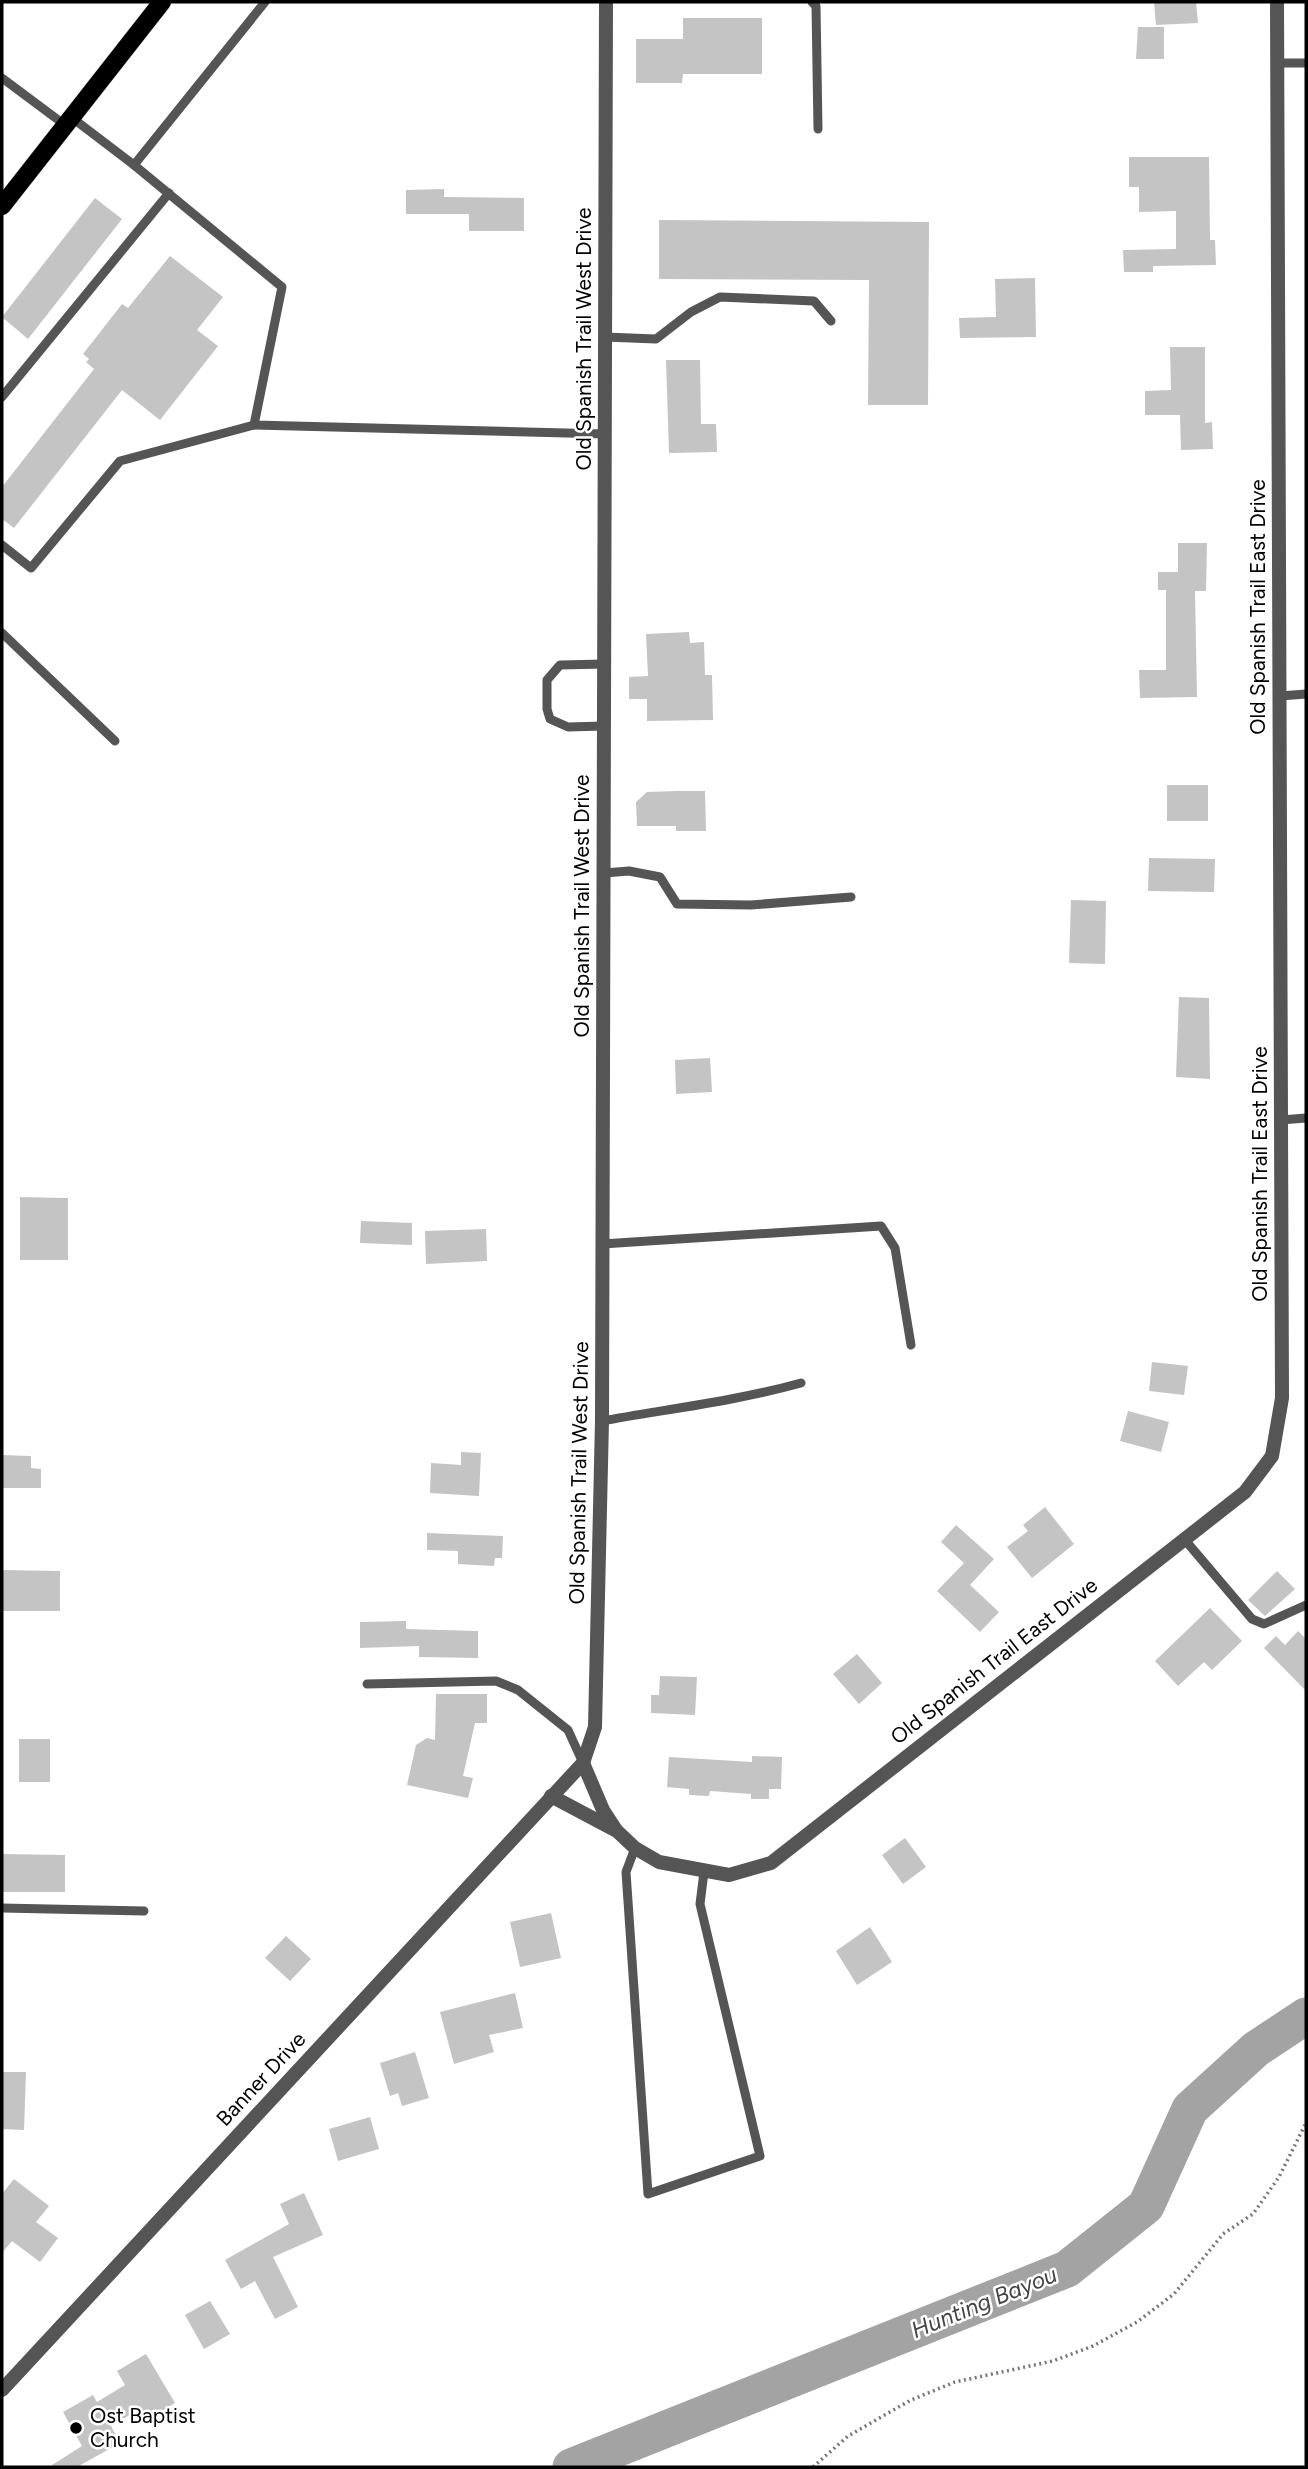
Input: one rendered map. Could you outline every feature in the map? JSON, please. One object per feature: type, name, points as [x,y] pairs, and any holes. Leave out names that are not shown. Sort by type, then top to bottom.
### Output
[{"type":"main road","points":[[2,206],[162,2]]},
{"type":"street","name":"Old Spanish Trail West Drive","points":[[551,1796],[583,1763],[595,1727],[602,1421],[606,2]]},
{"type":"street","name":"Old Spanish Trail East Drive","points":[[551,1796],[617,1831],[635,1847],[659,1862],[704,1872],[729,1874],[771,1863],[1245,1492],[1272,1456],[1282,1398],[1277,2]]},
{"type":"street","points":[[583,1763],[603,1810],[617,1831]]},
{"type":"street","name":"Banner Drive","points":[[2,2390],[551,1796]]},
{"type":"lane","points":[[134,165],[265,2]]},
{"type":"lane","points":[[812,2],[816,6],[818,129]]},
{"type":"lane","points":[[1278,63],[1306,64]]},
{"type":"lane","points":[[2,78],[134,165],[282,287],[254,425]]},
{"type":"lane","points":[[2,397],[169,193]]},
{"type":"lane","points":[[605,337],[656,339],[691,312],[720,297],[814,301],[831,321]]},
{"type":"lane","points":[[2,545],[31,568],[120,461],[254,425],[605,434]]},
{"type":"lane","points":[[2,633],[115,741]]},
{"type":"lane","points":[[604,664],[559,665],[547,680],[550,719],[568,727],[604,726]]},
{"type":"lane","points":[[1280,696],[1306,694]]},
{"type":"lane","points":[[604,873],[629,871],[660,877],[677,904],[751,905],[851,897]]},
{"type":"lane","points":[[1281,1120],[1306,1118]]},
{"type":"lane","points":[[602,1244],[881,1226],[895,1248],[911,1345]]},
{"type":"lane","points":[[602,1421],[694,1404],[744,1399],[801,1383]]},
{"type":"lane","points":[[1185,1540],[1252,1619],[1264,1624],[1306,1605]]},
{"type":"lane","points":[[367,1684],[496,1681],[518,1690],[568,1730],[583,1763]]},
{"type":"lane","points":[[635,1847],[625,1872],[648,2194],[760,2156],[700,1904],[704,1872]]},
{"type":"lane","points":[[2,1908],[144,1912]]},
{"type":"path","points":[[813,2467],[848,2436],[911,2400],[955,2382],[1053,2361],[1093,2346],[1137,2322],[1174,2294],[1223,2234],[1253,2214],[1279,2177],[1306,2123]]},
{"type":"building","points":[[1154,2],[1196,2],[1198,23],[1156,25]]},
{"type":"building","points":[[683,18],[762,18],[762,74],[683,74],[682,83],[636,83],[636,39],[683,39]]},
{"type":"building","points":[[1138,27],[1164,27],[1164,59],[1136,59]]},
{"type":"building","points":[[1129,157],[1209,157],[1210,240],[1215,240],[1216,265],[1153,266],[1153,272],[1124,272],[1123,250],[1176,249],[1176,211],[1139,212],[1139,187],[1129,187]]},
{"type":"building","points":[[444,189],[444,197],[524,198],[524,231],[469,231],[469,214],[406,214],[406,190]]},
{"type":"building","points":[[95,198],[122,219],[28,339],[2,317]]},
{"type":"building","points":[[659,220],[929,222],[928,405],[868,405],[869,280],[659,279]]},
{"type":"building","points":[[170,256],[223,297],[197,330],[218,346],[160,420],[122,390],[14,528],[2,519],[2,487],[94,369],[86,362],[89,359],[83,354],[122,304],[128,308]]},
{"type":"building","points":[[1035,278],[1036,337],[960,338],[959,318],[996,317],[995,279]]},
{"type":"building","points":[[1170,347],[1205,347],[1205,423],[1212,422],[1213,449],[1181,450],[1180,415],[1145,415],[1145,391],[1171,390]]},
{"type":"building","points":[[666,360],[700,360],[701,424],[716,424],[717,452],[669,453]]},
{"type":"building","points":[[1178,543],[1207,543],[1206,591],[1195,591],[1197,697],[1140,698],[1139,670],[1166,670],[1166,590],[1158,590],[1158,572],[1178,572]]},
{"type":"building","points":[[689,632],[690,643],[704,642],[705,675],[712,675],[713,720],[647,721],[647,699],[629,699],[629,677],[648,676],[646,634]]},
{"type":"building","points":[[1167,785],[1208,785],[1208,821],[1167,821]]},
{"type":"building","points":[[705,791],[706,831],[676,831],[676,826],[637,826],[636,802],[647,792]]},
{"type":"building","points":[[1149,858],[1215,859],[1214,892],[1148,891]]},
{"type":"building","points":[[1071,900],[1106,901],[1105,964],[1069,963]]},
{"type":"building","points":[[1179,997],[1209,998],[1210,1079],[1176,1077]]},
{"type":"building","points":[[710,1058],[712,1092],[676,1094],[675,1060]]},
{"type":"building","points":[[20,1197],[68,1198],[68,1260],[20,1260]]},
{"type":"building","points":[[361,1221],[412,1223],[412,1245],[360,1243]]},
{"type":"building","points":[[486,1229],[487,1261],[426,1264],[425,1231]]},
{"type":"building","points":[[1152,1362],[1188,1366],[1184,1395],[1149,1391]]},
{"type":"building","points":[[1128,1411],[1169,1422],[1161,1452],[1120,1441]]},
{"type":"building","points":[[461,1452],[481,1453],[479,1496],[430,1493],[431,1463],[461,1465]]},
{"type":"building","points":[[2,1455],[31,1456],[31,1468],[41,1469],[41,1488],[2,1488]]},
{"type":"building","points":[[1045,1507],[1074,1544],[1032,1578],[1007,1547],[1028,1531],[1023,1525]]},
{"type":"building","points":[[956,1525],[994,1559],[970,1585],[999,1612],[980,1632],[937,1591],[964,1563],[941,1542]]},
{"type":"building","points":[[427,1533],[503,1536],[502,1558],[495,1558],[494,1566],[458,1564],[458,1551],[427,1550]]},
{"type":"building","points":[[2,1570],[60,1571],[60,1611],[2,1611]]},
{"type":"building","points":[[1277,1571],[1295,1589],[1265,1616],[1248,1600]]},
{"type":"building","points":[[1210,1608],[1242,1641],[1212,1670],[1204,1662],[1178,1686],[1155,1661]]},
{"type":"building","points":[[406,1621],[406,1629],[478,1631],[478,1658],[419,1657],[419,1646],[360,1648],[360,1622]]},
{"type":"building","points":[[1298,1631],[1306,1639],[1306,1691],[1264,1648],[1276,1636],[1285,1645]]},
{"type":"building","points":[[857,1654],[882,1683],[859,1704],[833,1674]]},
{"type":"building","points":[[660,1676],[697,1677],[695,1715],[651,1713],[651,1695],[659,1695]]},
{"type":"building","points":[[436,1694],[487,1694],[487,1723],[475,1723],[463,1776],[473,1778],[468,1798],[407,1785],[416,1745],[427,1738],[435,1740]]},
{"type":"building","points":[[19,1739],[50,1739],[50,1782],[19,1782]]},
{"type":"building","points":[[752,1756],[782,1757],[781,1789],[769,1789],[769,1799],[751,1799],[751,1794],[710,1791],[709,1796],[689,1795],[689,1789],[667,1787],[669,1757],[752,1762]]},
{"type":"building","points":[[905,1838],[926,1867],[903,1884],[882,1855]]},
{"type":"building","points":[[2,1854],[65,1855],[65,1892],[2,1892]]},
{"type":"building","points":[[551,1913],[561,1958],[520,1967],[510,1922]]},
{"type":"building","points":[[870,1927],[892,1962],[857,1985],[836,1951]]},
{"type":"building","points":[[286,1936],[311,1959],[290,1981],[265,1958]]},
{"type":"building","points":[[515,1993],[523,2028],[489,2035],[494,2052],[454,2064],[440,2012]]},
{"type":"building","points":[[415,2052],[429,2098],[402,2106],[398,2093],[390,2096],[380,2063]]},
{"type":"building","points":[[2,2072],[26,2072],[24,2130],[2,2129]]},
{"type":"building","points":[[370,2117],[379,2149],[338,2161],[329,2129]]},
{"type":"building","points":[[14,2179],[49,2206],[36,2222],[58,2238],[40,2262],[12,2241],[2,2253],[2,2194]]},
{"type":"building","points":[[304,2193],[323,2235],[273,2257],[298,2307],[275,2319],[255,2281],[241,2289],[225,2260],[289,2224],[280,2204]]},
{"type":"building","points":[[210,2301],[230,2334],[204,2349],[185,2315]]},
{"type":"building","points":[[146,2354],[175,2403],[147,2420],[140,2409],[111,2426],[120,2443],[77,2467],[53,2467],[52,2465],[82,2446],[63,2412],[93,2395],[97,2402],[125,2385],[117,2371]]},
{"type":"waterway","name":"Hunting Bayou","points":[[571,2467],[1067,2269],[1146,2206],[1190,2109],[1256,2049],[1306,2016]]},
{"type":"place","name":"Ost Baptist Church","points":[[76,2428]]}]
